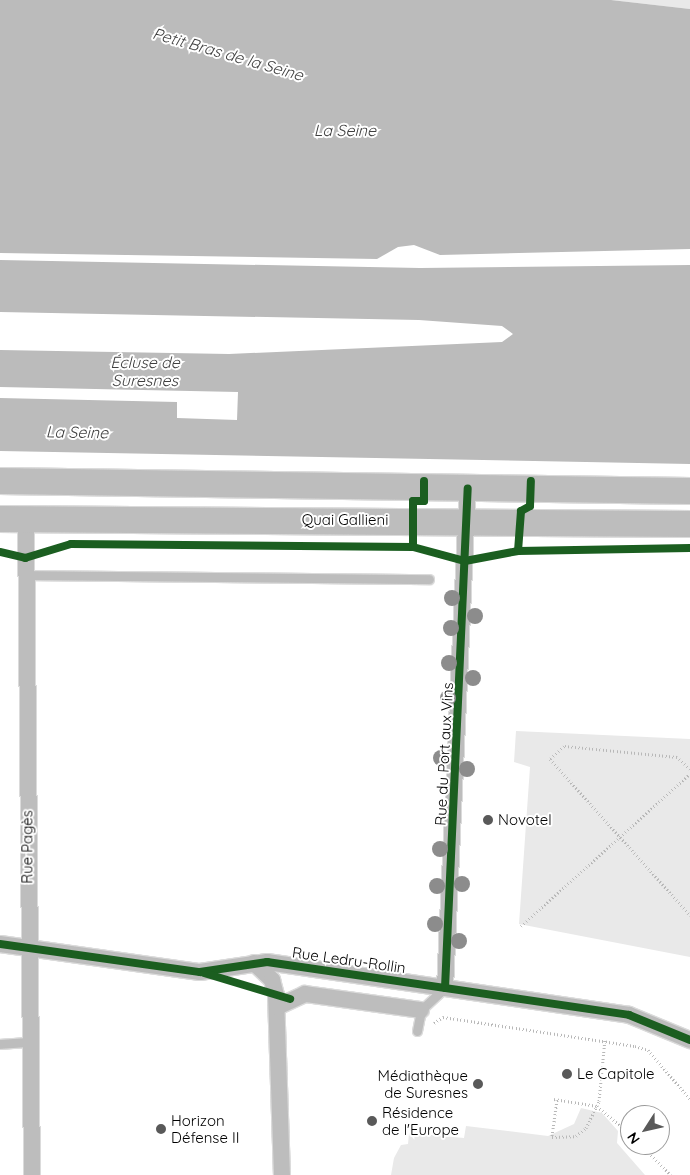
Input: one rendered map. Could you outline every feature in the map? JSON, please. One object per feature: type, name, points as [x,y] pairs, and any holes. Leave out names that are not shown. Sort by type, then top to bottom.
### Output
[{"type":"main road","points":[[0,481],[683,491]]},
{"type":"main road","name":"Quai Gallieni","points":[[0,519],[690,524]]},
{"type":"street","name":"Rue du Port aux Vins","points":[[445,988],[468,489]]},
{"type":"street","name":"Rue Pagès","points":[[26,520],[32,1175]]},
{"type":"street","name":"Rue Ledru-Rollin","points":[[0,944],[29,950],[200,972],[254,963],[445,988],[629,1015],[690,1040]]},
{"type":"street","points":[[254,963],[272,980],[277,1007],[282,1175]]},
{"type":"street","points":[[277,1007],[305,994],[421,1010]]},
{"type":"lane","points":[[26,575],[430,579]]},
{"type":"lane","points":[[417,1031],[421,1010],[445,988]]},
{"type":"lane","points":[[0,1044],[30,1042]]},
{"type":"path","points":[[690,769],[678,757],[564,746],[550,759],[690,915]]},
{"type":"path","points":[[521,926],[690,774]]},
{"type":"path","points":[[429,1026],[443,1017],[605,1039],[648,1050],[690,1098]]},
{"type":"path","points":[[605,1039],[597,1106],[582,1132],[557,1138],[552,1137],[555,1099],[597,1106],[620,1126]]},
{"type":"path","points":[[651,1155],[671,1175]]},
{"type":"shaded area","points":[[611,0],[690,0],[690,9]]},
{"type":"shaded area","points":[[516,731],[690,739],[690,957],[519,924],[530,767],[514,762]]},
{"type":"shaded area","points":[[581,1108],[602,1113],[618,1131],[617,1143],[620,1146],[620,1155],[628,1155],[645,1175],[391,1175],[394,1158],[401,1145],[408,1144],[409,1133],[464,1138],[466,1126],[548,1136],[574,1124]]},
{"type":"water","name":"La Seine","points":[[0,0],[611,0],[690,9],[690,249],[440,255],[414,245],[398,247],[377,259],[0,253]]},
{"type":"water","name":"Écluse de Suresnes","points":[[0,260],[420,268],[690,265],[690,464],[0,451],[0,398],[177,402],[177,418],[237,420],[238,392],[0,387],[0,350],[229,354],[502,342],[513,334],[502,326],[419,320],[0,312]]},
{"type":"cycle path","points":[[413,547],[413,501],[424,501],[424,481]]},
{"type":"cycle path","points":[[518,551],[521,511],[530,506],[531,481]]},
{"type":"cycle path","points":[[445,988],[468,489]]},
{"type":"cycle path","points":[[0,552],[25,558],[71,544],[413,547],[465,561],[518,551],[690,548]]},
{"type":"cycle path","points":[[0,944],[200,972],[267,962],[629,1015],[690,1040]]},
{"type":"cycle path","points":[[204,973],[290,999]]},
{"type":"place","name":"Novotel","points":[[488,820]]},
{"type":"place","name":"Le Capitole","points":[[567,1074]]},
{"type":"place","name":"Médiathèque de Suresnes","points":[[478,1084]]},
{"type":"place","name":"Résidence de l'Europe","points":[[372,1121]]},
{"type":"place","name":"Horizon Défense II","points":[[161,1129]]},
{"type":"water label","name":"Petit Bras de la Seine","points":[[228,54]]}]
